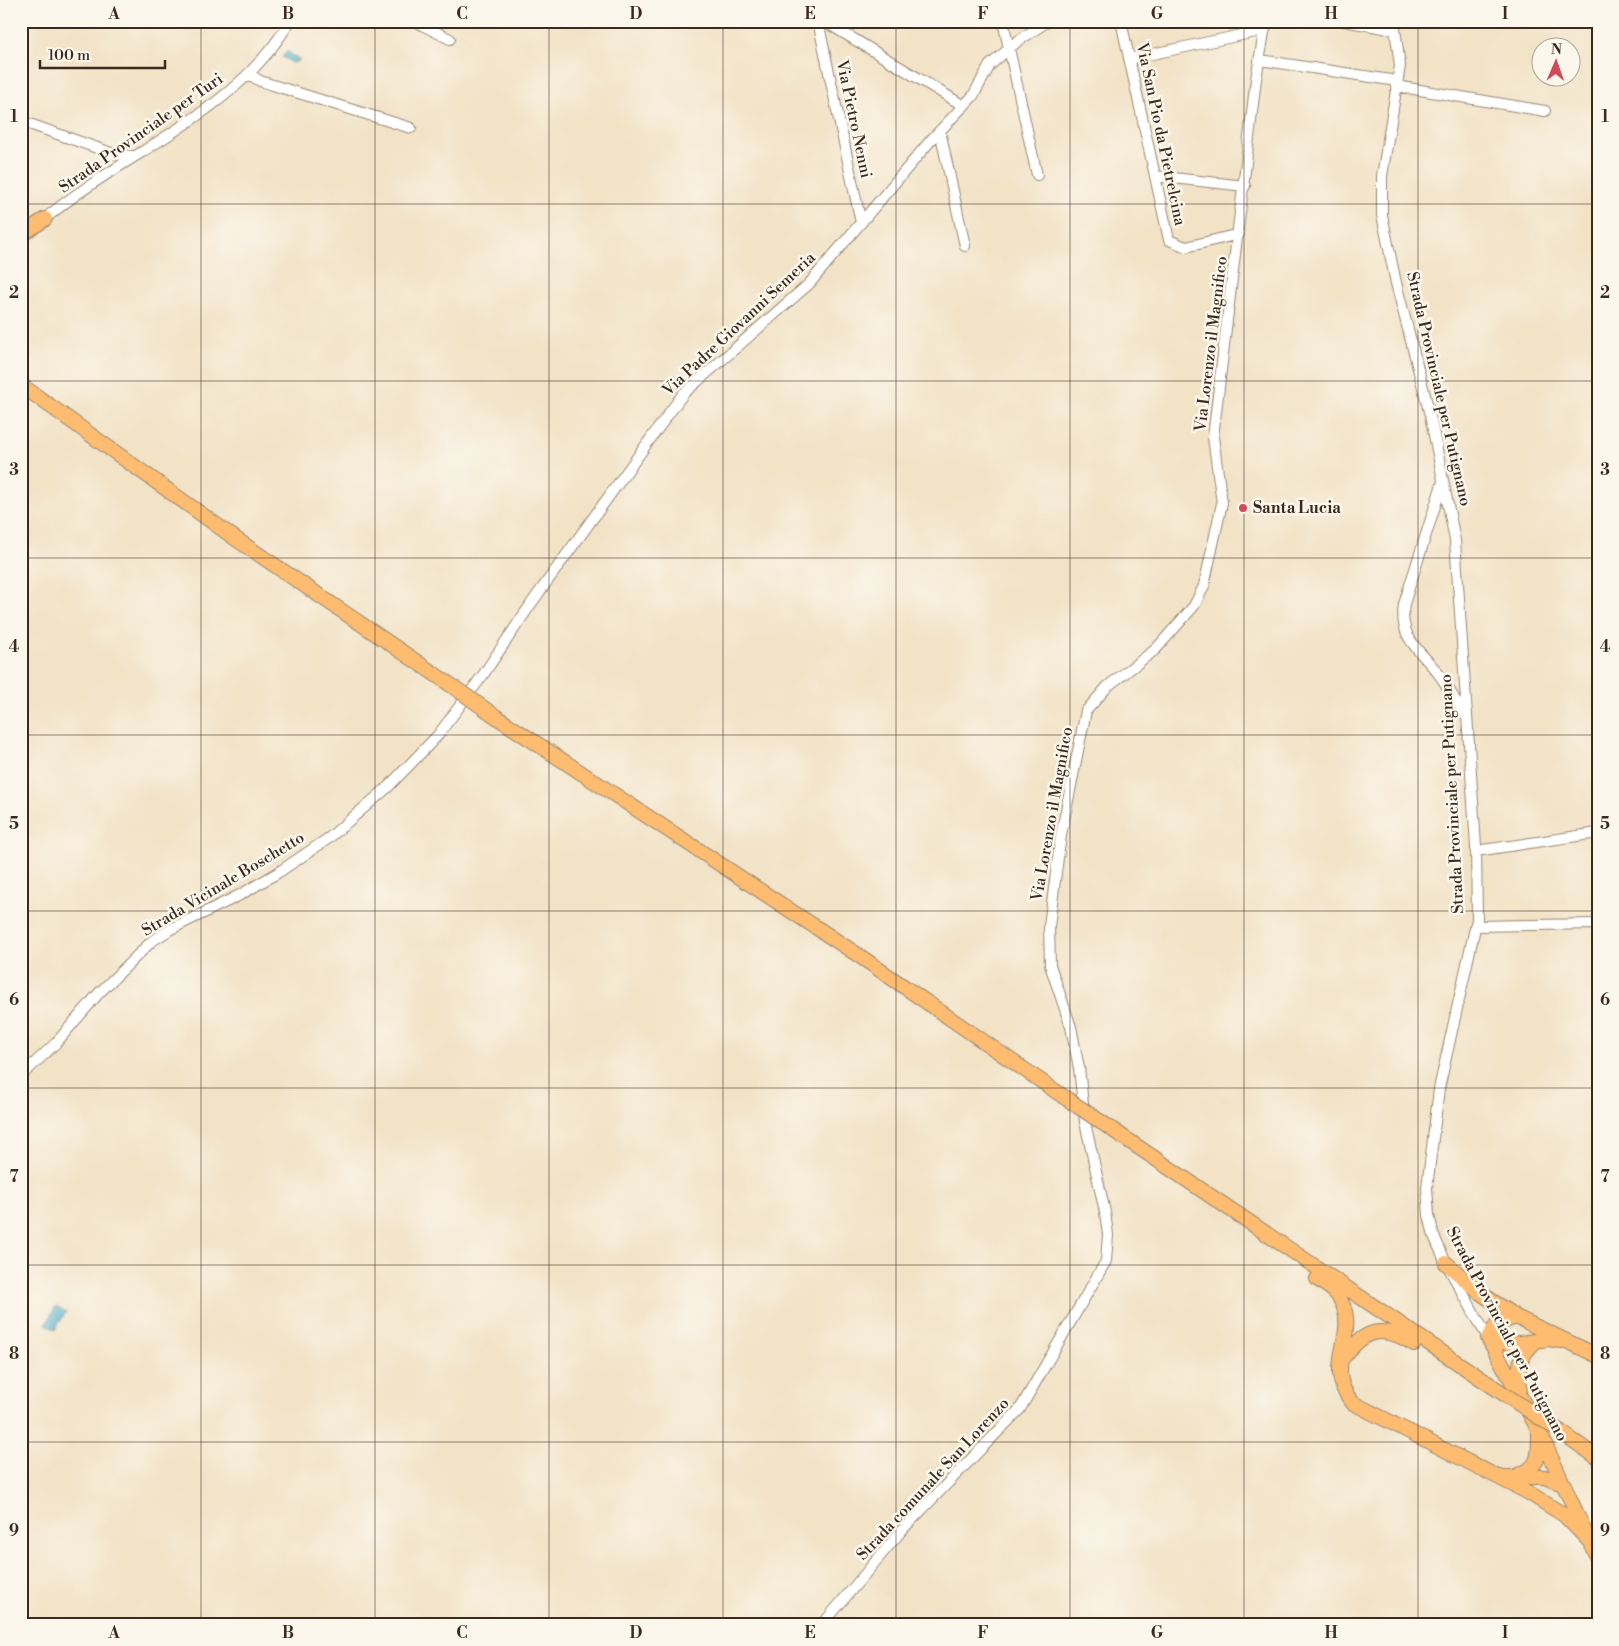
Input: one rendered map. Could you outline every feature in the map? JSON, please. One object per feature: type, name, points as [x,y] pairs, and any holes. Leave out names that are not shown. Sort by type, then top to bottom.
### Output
[{"type":"main road","points":[[21,234],[45,219]]},
{"type":"main road","points":[[21,386],[236,539],[498,718],[861,957],[1067,1099],[1598,1458]]},
{"type":"main road","points":[[1298,1256],[1308,1272],[1333,1290],[1342,1303],[1346,1320],[1339,1379],[1345,1394],[1353,1403],[1529,1493],[1564,1515],[1591,1543]]},
{"type":"main road","points":[[1446,1263],[1479,1292],[1516,1317],[1598,1356]]},
{"type":"main road","points":[[1516,1317],[1497,1324],[1488,1338],[1512,1344],[1549,1339],[1568,1342]]},
{"type":"main road","points":[[1340,1361],[1352,1345],[1367,1333],[1384,1331],[1401,1336],[1426,1351],[1451,1360]]},
{"type":"main road","name":"Strada Provinciale per Putignano","points":[[1488,1338],[1539,1431],[1598,1560]]},
{"type":"main road","points":[[1520,1394],[1518,1370],[1522,1354],[1535,1342]]},
{"type":"main road","points":[[1516,1477],[1530,1471],[1536,1462],[1539,1431]]},
{"type":"main road","points":[[1563,1434],[1598,1447]]},
{"type":"main road","points":[[1497,1477],[1545,1477],[1565,1485]]},
{"type":"main road","points":[[1529,1493],[1547,1493],[1565,1485]]},
{"type":"street","name":"Strada Provinciale per Turi","points":[[21,240],[45,219],[132,156],[196,116],[230,92],[249,74],[282,35],[290,21]]},
{"type":"street","points":[[414,21],[450,40]]},
{"type":"street","name":"Via Pietro Nenni","points":[[818,21],[861,223]]},
{"type":"street","points":[[824,21],[964,106]]},
{"type":"street","points":[[1003,21],[1037,175]]},
{"type":"street","name":"Via Padre Giovanni Semeria","points":[[533,600],[683,394],[809,284],[940,130],[974,96],[990,65],[1009,48],[1048,21]]},
{"type":"street","name":"Via San Pio da Pietrelcina","points":[[1121,21],[1169,240],[1186,246],[1239,234]]},
{"type":"street","points":[[1344,21],[1394,26]]},
{"type":"street","points":[[1129,59],[1266,26]]},
{"type":"street","name":"Via Lorenzo il Magnifico","points":[[1085,1122],[1079,1068],[1070,1027],[1050,965],[1047,946],[1061,835],[1086,711],[1108,686],[1156,649],[1194,606],[1204,586],[1222,503],[1214,437],[1260,60],[1266,26]]},
{"type":"street","name":"Strada Provinciale per Putignano","points":[[1394,26],[1400,66],[1382,176],[1382,215],[1444,480],[1457,556],[1476,851],[1475,926],[1439,1089],[1427,1188],[1429,1215],[1434,1236],[1446,1263],[1488,1338]]},
{"type":"street","points":[[1260,60],[1397,83],[1545,112]]},
{"type":"street","points":[[249,74],[260,81],[411,128]]},
{"type":"street","points":[[21,121],[114,154],[132,156]]},
{"type":"street","points":[[940,130],[965,246]]},
{"type":"street","points":[[1155,176],[1245,186]]},
{"type":"street","points":[[1444,480],[1404,604],[1402,619],[1405,632],[1443,680],[1454,701],[1466,716]]},
{"type":"street","name":"Strada Vicinale Boschetto","points":[[21,1076],[56,1043],[98,993],[152,941],[279,872],[328,838],[387,788],[444,727],[483,675],[533,600]]},
{"type":"street","points":[[1476,851],[1598,833]]},
{"type":"street","points":[[1475,926],[1598,924]]},
{"type":"street","name":"Strada comunale San Lorenzo","points":[[822,1625],[902,1530],[1020,1409],[1106,1261],[1108,1235],[1105,1212],[1085,1122]]},
{"type":"water","points":[[287,51],[300,60],[293,63],[282,57]]},
{"type":"water","points":[[56,1306],[66,1312],[55,1330],[46,1324]]},
{"type":"place","name":"Santa Lucia","points":[[1243,508]]}]
